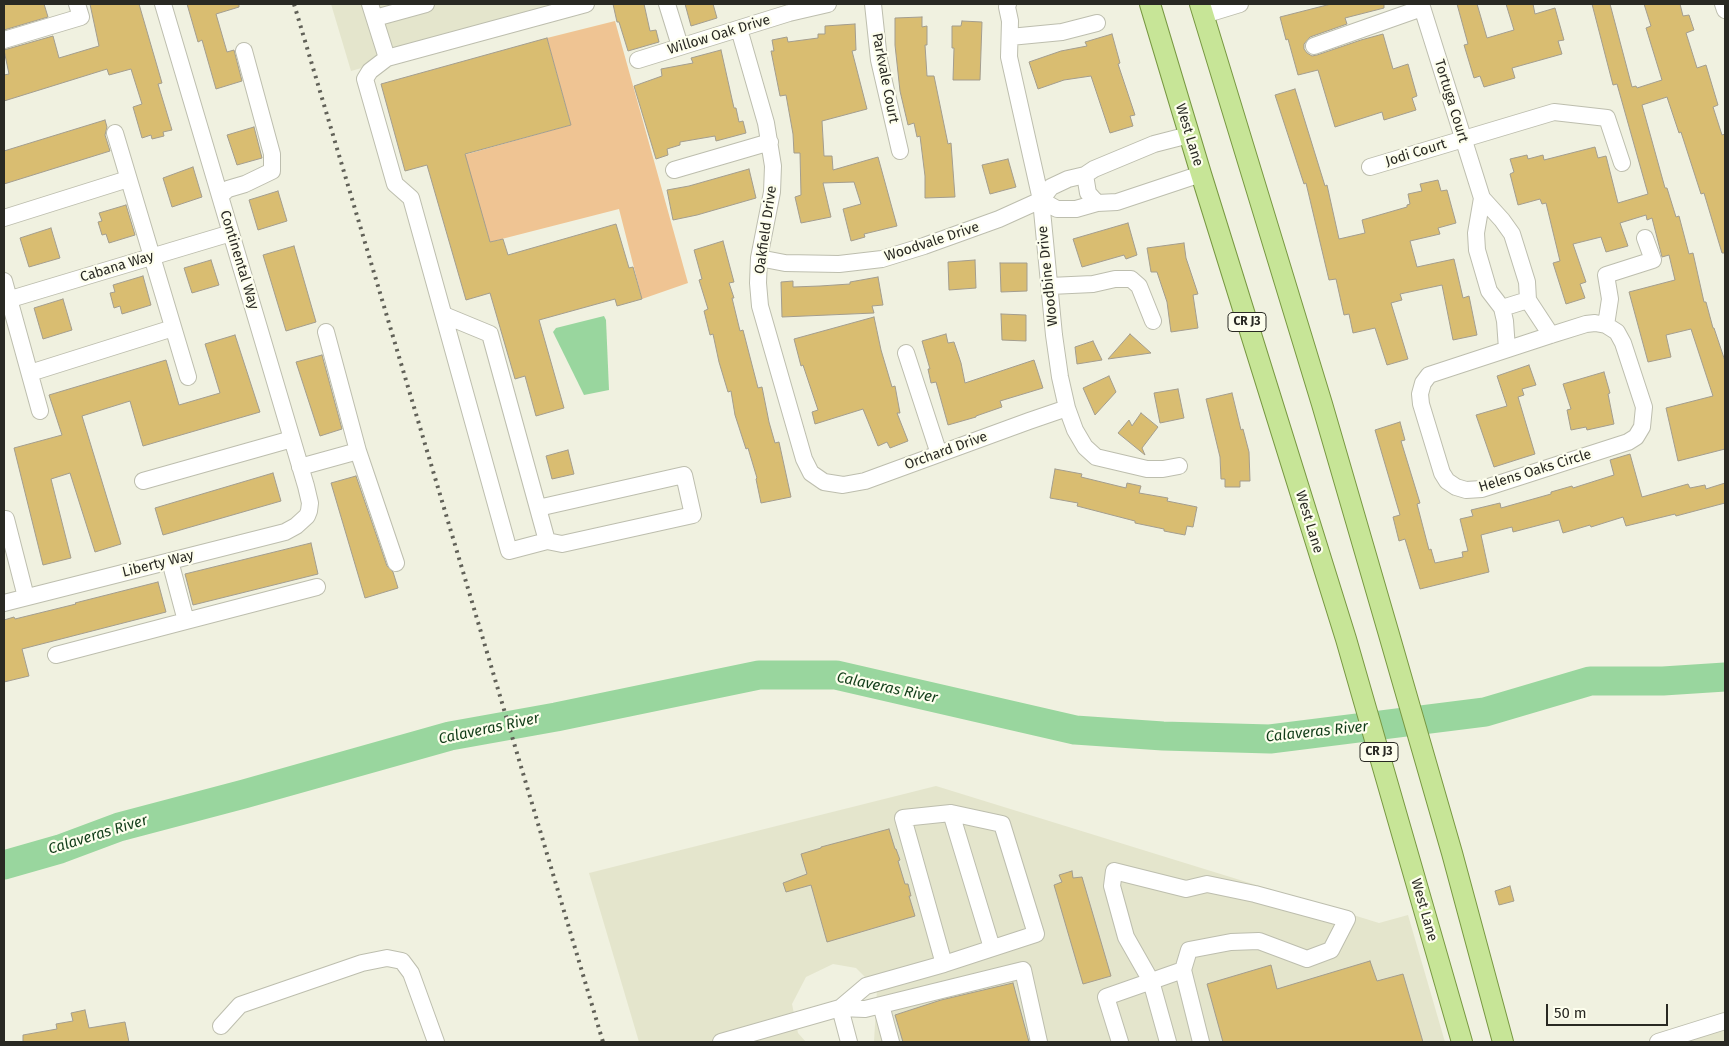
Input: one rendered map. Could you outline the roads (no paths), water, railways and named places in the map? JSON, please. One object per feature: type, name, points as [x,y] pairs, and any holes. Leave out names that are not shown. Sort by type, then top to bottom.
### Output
[{"type":"main road","name":"West Lane","points":[[1150,4],[1200,174],[1346,639],[1462,1042]]},
{"type":"main road","points":[[1202,10],[1322,404],[1452,854],[1503,1042]]},
{"type":"main road","points":[[1452,1008],[1477,1042]]},
{"type":"street","points":[[4,40],[80,17],[77,4]]},
{"type":"street","name":"Continental Way","points":[[163,4],[292,439],[310,503],[307,516]]},
{"type":"street","points":[[387,58],[372,11],[426,4]]},
{"type":"street","points":[[538,508],[684,475],[693,515],[562,544],[547,541],[509,551],[411,198],[394,184],[365,79],[370,71],[387,58],[586,4]]},
{"type":"street","points":[[667,4],[680,46]]},
{"type":"street","name":"Willow Oak Drive","points":[[638,60],[739,29],[787,9],[828,4]]},
{"type":"street","name":"Parkvale Court","points":[[873,4],[880,60],[900,151]]},
{"type":"street","points":[[1202,10],[1240,4]]},
{"type":"street","points":[[1723,4],[1725,10]]},
{"type":"street","name":"Woodbine Drive","points":[[1003,5],[1010,21],[1009,58],[1013,80],[1040,200],[1055,344],[1067,408],[1075,430],[1085,448],[1096,457],[1146,469],[1163,469],[1179,466]]},
{"type":"street","points":[[1314,46],[1422,6]]},
{"type":"street","name":"Tortuga Court","points":[[1422,6],[1462,140],[1482,198],[1512,234],[1527,282],[1528,300]]},
{"type":"street","points":[[1010,37],[1062,32],[1098,23]]},
{"type":"street","name":"Oakfield Drive","points":[[739,29],[770,142],[773,166],[772,192],[759,258],[758,283],[760,306],[804,458],[811,473],[824,482]]},
{"type":"street","points":[[220,196],[228,189],[246,184],[272,171],[272,154],[244,51]]},
{"type":"street","name":"Jodi Court","points":[[1370,167],[1554,112],[1607,118],[1622,163]]},
{"type":"street","points":[[115,134],[188,377]]},
{"type":"street","name":"Woodvale Drive","points":[[759,258],[784,263],[838,264],[882,259],[998,219],[1040,200],[1051,186],[1068,179],[1085,176],[1094,169],[1154,144],[1188,135]]},
{"type":"street","points":[[674,170],[770,142]]},
{"type":"street","points":[[1040,200],[1057,209],[1076,209],[1098,203],[1117,202],[1200,174]]},
{"type":"street","points":[[1085,176],[1088,193],[1098,203]]},
{"type":"street","points":[[4,218],[128,179]]},
{"type":"street","name":"Tortuga Court","points":[[1482,198],[1476,233],[1477,250],[1489,291],[1502,308]]},
{"type":"street","name":"Cabana Way","points":[[7,301],[231,233]]},
{"type":"street","points":[[1606,325],[1610,299],[1606,275],[1653,260],[1644,238]]},
{"type":"street","points":[[1050,286],[1093,284],[1115,279],[1131,279],[1139,286],[1153,320]]},
{"type":"street","points":[[4,281],[7,301],[40,411]]},
{"type":"street","points":[[1507,349],[1502,308],[1528,300],[1551,335]]},
{"type":"street","points":[[444,315],[490,334],[547,541]]},
{"type":"street","name":"Helens Oaks Circle","points":[[1586,324],[1606,325],[1617,332],[1623,343],[1644,407],[1642,427],[1636,437],[1628,442],[1482,489],[1466,490],[1456,487],[1447,481],[1439,465],[1421,404],[1420,394],[1424,383],[1430,376],[1440,371],[1586,324]]},
{"type":"street","points":[[30,373],[173,328]]},
{"type":"street","points":[[326,332],[358,451],[396,563]]},
{"type":"street","points":[[906,353],[938,454]]},
{"type":"street","name":"Orchard Drive","points":[[824,482],[843,485],[865,481],[1067,408]]},
{"type":"street","points":[[143,481],[292,439]]},
{"type":"street","points":[[300,468],[358,451]]},
{"type":"street","name":"Liberty Way","points":[[4,603],[285,532],[296,526],[307,516]]},
{"type":"street","points":[[4,520],[6,519],[26,597]]},
{"type":"street","points":[[170,561],[186,622]]},
{"type":"street","points":[[56,655],[317,587]]},
{"type":"street","points":[[950,813],[992,948]]},
{"type":"street","points":[[840,1008],[866,986],[944,964],[1036,934],[1002,824],[950,813],[903,818],[944,964]]},
{"type":"street","points":[[1168,1042],[1151,981],[1126,937],[1112,886],[1114,871],[1186,889],[1206,884],[1255,894],[1347,919],[1331,950],[1306,959],[1258,941],[1231,942],[1189,950],[1183,970],[1201,1042]]},
{"type":"street","points":[[221,1026],[240,1005],[362,963],[387,958],[402,961],[411,972],[436,1042]]},
{"type":"street","points":[[721,1042],[840,1008],[865,1009],[1023,970],[1039,1042]]},
{"type":"street","points":[[1120,1042],[1106,997],[1183,970]]},
{"type":"street","points":[[881,1005],[891,1042]]},
{"type":"street","points":[[840,1008],[850,1042]]},
{"type":"street","points":[[1658,1042],[1725,1021]]},
{"type":"waterway","name":"Calaveras River","points":[[4,865],[60,849],[119,827],[450,736],[556,717],[759,675],[836,675],[1075,730],[1163,736],[1270,739],[1485,712],[1590,681],[1663,681],[1725,677]]},
{"type":"railway","points":[[294,4],[603,1042]]}]
